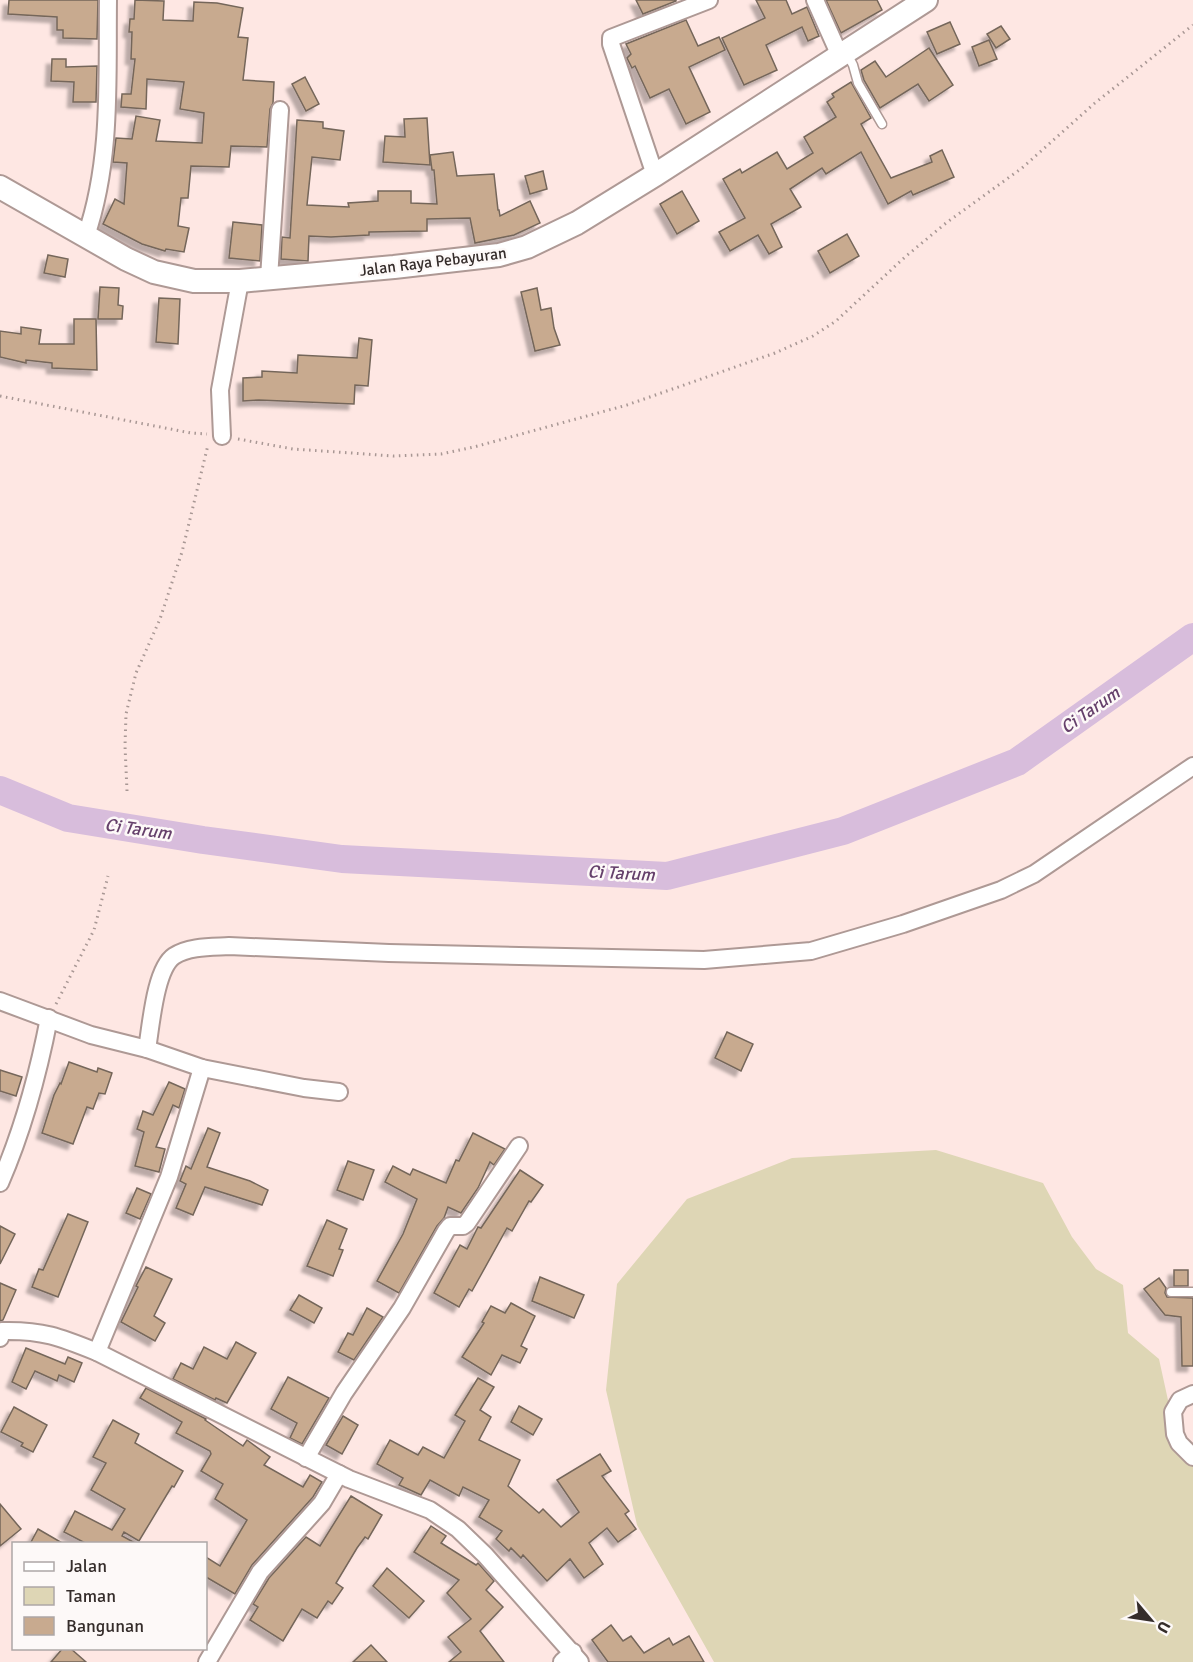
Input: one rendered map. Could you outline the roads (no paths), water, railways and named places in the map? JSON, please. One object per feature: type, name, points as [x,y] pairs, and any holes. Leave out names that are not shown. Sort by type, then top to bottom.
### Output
[{"type":"main road","name":"Jalan Raya Pebayuran","points":[[0,187],[126,259],[154,272],[194,280],[240,281],[499,255],[527,247],[577,222],[655,175],[926,0]]},
{"type":"street","points":[[86,236],[99,189],[106,140],[108,0]]},
{"type":"street","points":[[655,175],[610,44],[611,38],[709,0]]},
{"type":"street","points":[[815,0],[843,54]]},
{"type":"street","points":[[269,278],[280,110]]},
{"type":"street","points":[[216,435],[220,390],[240,281]]},
{"type":"street","points":[[147,1049],[162,975],[167,963],[174,956],[183,952],[229,946],[390,953],[704,960],[811,951],[903,924],[1001,890],[1034,874],[1193,766]]},
{"type":"street","points":[[0,1001],[91,1035],[147,1049],[202,1068],[304,1088],[339,1092]]},
{"type":"street","points":[[0,1183],[29,1103],[41,1060],[48,1018]]},
{"type":"street","points":[[97,1352],[170,1177],[202,1068]]},
{"type":"street","points":[[306,1458],[344,1393],[402,1308],[446,1231],[450,1226],[463,1226],[467,1223],[519,1146]]},
{"type":"street","points":[[1,1333],[31,1331],[52,1334],[97,1352],[339,1474],[430,1510],[458,1529],[485,1555],[572,1659]]},
{"type":"street","points":[[1193,1394],[1180,1400],[1173,1412],[1174,1434],[1179,1443],[1193,1457]]},
{"type":"street","points":[[207,1662],[260,1572],[289,1537],[322,1503],[339,1474]]},
{"type":"lane","points":[[843,54],[853,65],[858,83],[882,124]]},
{"type":"lane","points":[[1171,1292],[1193,1292]]},
{"type":"waterway","name":"Ci Tarum","points":[[0,790],[68,818],[342,859],[667,876],[843,831],[1017,762],[1193,637]]}]
